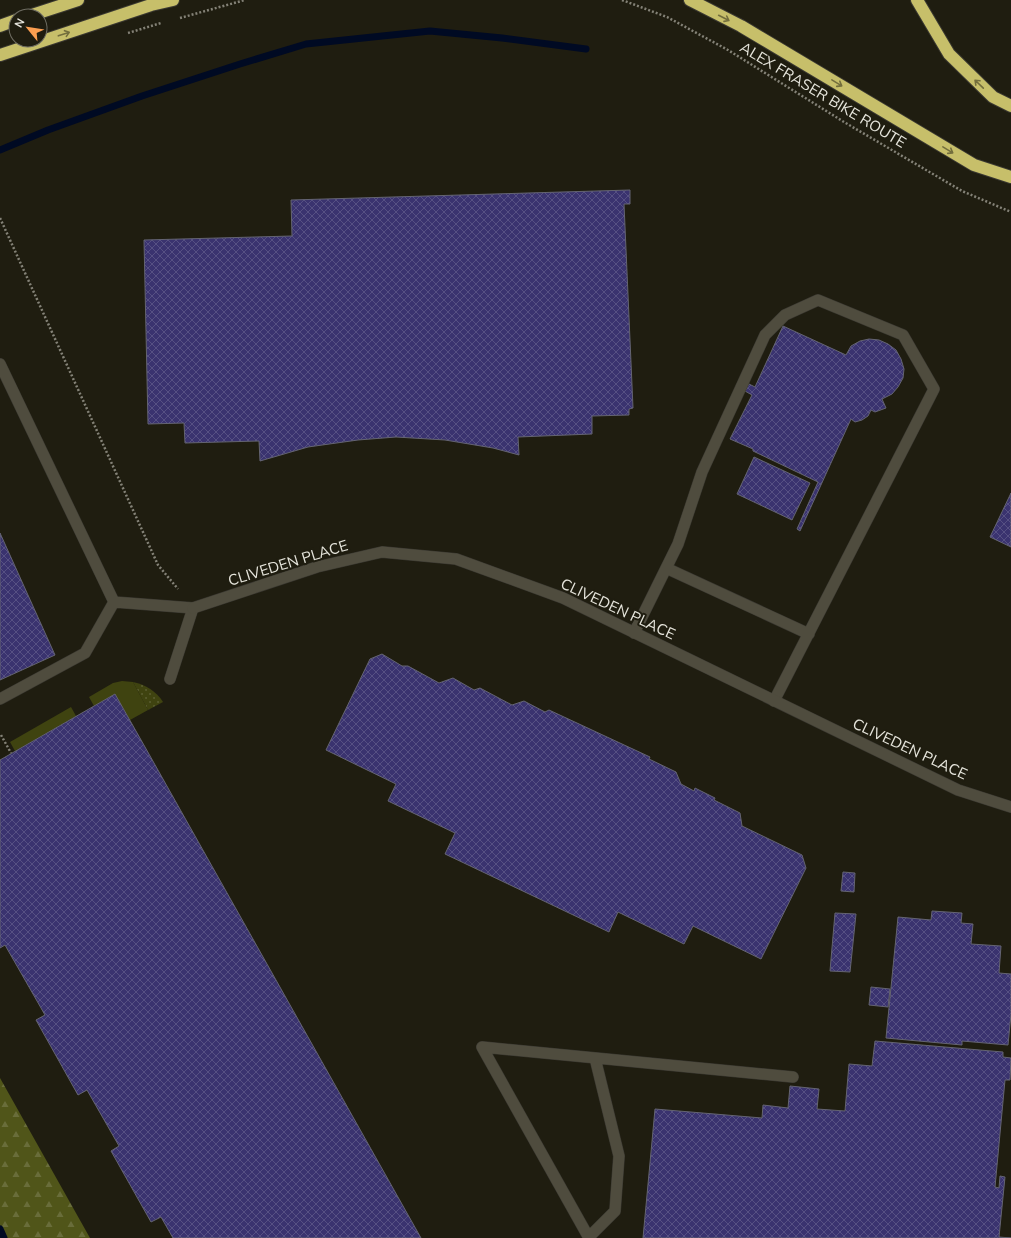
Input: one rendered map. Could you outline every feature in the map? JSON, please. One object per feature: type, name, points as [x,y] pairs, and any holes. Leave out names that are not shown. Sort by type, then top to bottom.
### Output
[{"type":"highway","points":[[48,10],[78,0]]},
{"type":"highway","points":[[0,55],[151,5],[172,0]]},
{"type":"highway","points":[[690,0],[741,26],[974,165],[1011,177]]},
{"type":"highway","points":[[917,0],[949,54],[993,97],[1011,106]]},
{"type":"street","points":[[634,633],[678,544],[702,472],[765,335],[785,315],[818,300],[903,335],[934,389],[774,701]]},
{"type":"street","points":[[0,364],[114,602]]},
{"type":"street","name":"CLIVEDEN PLACE","points":[[193,608],[318,567],[382,552],[456,559],[563,598],[958,790],[1011,807]]},
{"type":"street","points":[[666,568],[809,634]]},
{"type":"street","points":[[114,602],[193,608],[170,679]]},
{"type":"street","points":[[0,699],[85,653],[114,602]]},
{"type":"street","points":[[594,1058],[619,1156],[615,1210],[589,1238],[482,1047],[793,1077]]},
{"type":"path","points":[[178,18],[245,0]]},
{"type":"path","name":"ALEX FRASER BIKE ROUTE","points":[[622,0],[667,17],[728,50],[844,122],[962,191],[1011,212]]},
{"type":"path","points":[[126,34],[164,22]]},
{"type":"path","points":[[0,218],[158,565],[193,608]]},
{"type":"path","points":[[1,735],[11,753]]},
{"type":"green space","points":[[122,681],[133,682],[148,710],[130,720],[115,694],[94,706],[89,697],[113,683]]},
{"type":"green space","points":[[133,682],[150,689],[163,702],[148,710]]},
{"type":"green space","points":[[71,707],[76,716],[15,751],[10,742]]},
{"type":"green space","points":[[0,1078],[90,1238],[0,1238]]},
{"type":"building","points":[[630,190],[630,204],[624,204],[633,408],[629,409],[629,415],[592,416],[592,434],[518,437],[519,455],[493,448],[445,440],[396,437],[358,440],[308,447],[260,461],[259,441],[185,443],[184,423],[148,424],[144,240],[292,236],[291,200]]},
{"type":"building","points":[[783,326],[846,355],[851,346],[860,341],[869,339],[879,340],[896,350],[904,369],[903,378],[898,387],[892,394],[882,399],[886,408],[875,412],[871,410],[868,416],[862,420],[855,422],[851,419],[800,531],[797,529],[818,482],[730,439],[752,395],[745,391],[749,384],[755,387]]},
{"type":"building","points":[[754,457],[810,483],[792,520],[737,494]]},
{"type":"building","points":[[1011,493],[1011,547],[990,537]]},
{"type":"building","points":[[0,533],[55,655],[0,680]]},
{"type":"building","points":[[382,654],[402,666],[408,666],[439,683],[453,678],[474,690],[480,688],[512,705],[524,701],[545,712],[549,710],[650,757],[649,759],[676,772],[681,784],[694,791],[695,788],[715,798],[714,800],[740,813],[742,826],[802,855],[806,868],[761,959],[693,926],[684,944],[618,912],[609,932],[445,854],[455,833],[388,801],[396,784],[326,750],[370,659]]},
{"type":"building","points":[[115,694],[421,1238],[173,1238],[161,1217],[151,1222],[111,1151],[119,1146],[87,1090],[78,1095],[36,1020],[45,1015],[5,945],[0,948],[0,760]]},
{"type":"building","points":[[843,872],[855,873],[854,892],[841,891]]},
{"type":"building","points":[[932,911],[962,913],[961,923],[973,924],[971,944],[1001,946],[999,973],[1011,974],[1011,1014],[1008,1045],[962,1041],[962,1045],[886,1038],[898,917],[931,920]]},
{"type":"building","points":[[835,913],[856,914],[850,972],[830,971]]},
{"type":"building","points":[[871,987],[890,989],[888,1007],[869,1005]]},
{"type":"building","points":[[875,1041],[1003,1052],[1003,1057],[1011,1058],[1010,1080],[1005,1080],[995,1187],[999,1188],[1000,1176],[1005,1177],[999,1237],[1011,1238],[643,1238],[655,1109],[762,1118],[763,1105],[788,1108],[790,1086],[819,1089],[817,1109],[845,1111],[849,1064],[872,1066]]},
{"type":"waterway","points":[[0,150],[48,130],[142,96],[306,44],[430,31],[502,38],[586,49]]},
{"type":"waterway","points":[[0,1229],[4,1238]]}]
